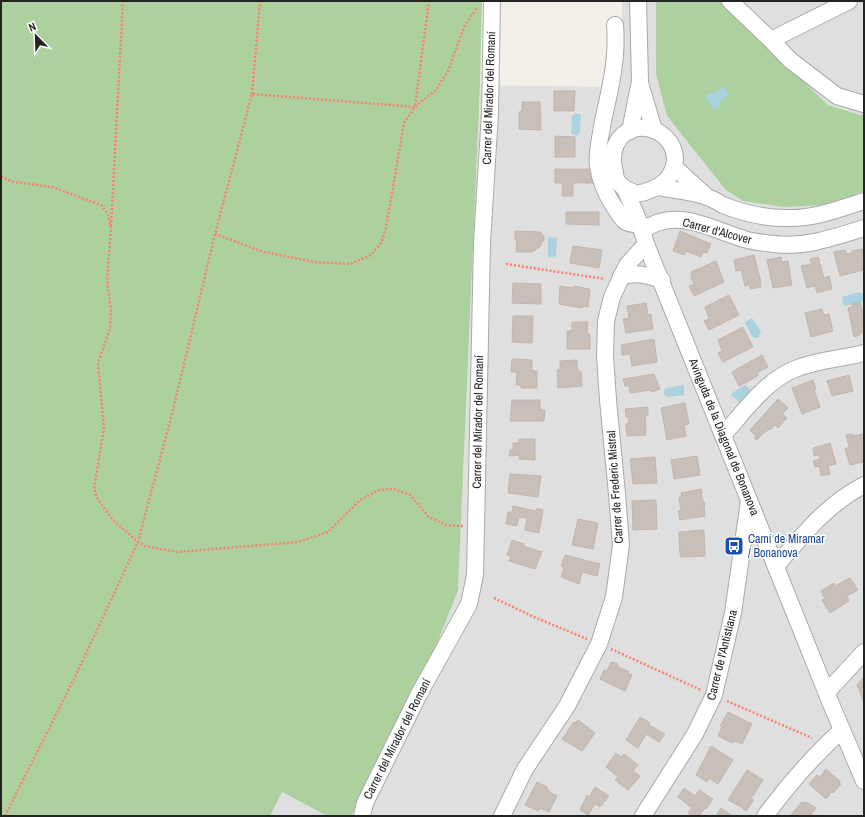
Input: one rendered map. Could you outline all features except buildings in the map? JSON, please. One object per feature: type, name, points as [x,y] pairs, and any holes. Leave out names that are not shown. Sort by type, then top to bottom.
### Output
[{"type":"street","name":"Carrer del Mirador del Romaní","points":[[362,816],[365,803],[409,715],[468,604],[475,575],[482,242],[490,113],[492,1]]},
{"type":"street","points":[[630,131],[640,81],[638,1]]},
{"type":"street","points":[[730,1],[790,60],[837,96],[864,104]]},
{"type":"street","points":[[771,40],[849,1]]},
{"type":"street","points":[[615,25],[617,44],[614,67],[598,147],[598,165],[601,181],[611,202],[623,221],[643,233]]},
{"type":"street","points":[[640,81],[654,130]]},
{"type":"street","points":[[646,128],[654,130],[662,134],[671,145],[675,158],[674,167],[671,175],[665,182],[654,189],[636,193],[624,188],[617,181],[612,164],[612,154],[622,137],[630,131],[646,128]]},
{"type":"street","points":[[674,167],[706,196],[724,205],[766,216],[786,218],[826,214],[864,200]]},
{"type":"street","name":"Avinguda de la Diagonal de Bonanova","points":[[624,188],[842,730],[864,781]]},
{"type":"street","points":[[643,233],[644,208],[654,189]]},
{"type":"street","points":[[654,189],[706,196]]},
{"type":"street","name":"Carrer d'Alcover","points":[[643,233],[650,225],[665,220],[686,220],[745,239],[775,244],[801,244],[826,240],[864,228]]},
{"type":"street","name":"Carrer de Frederic Mistral","points":[[502,816],[525,769],[567,706],[599,644],[614,597],[621,545],[615,464],[608,400],[606,321],[617,278],[627,265],[643,233]]},
{"type":"street","points":[[617,278],[632,274],[640,274],[662,280]]},
{"type":"street","points":[[723,435],[765,390],[779,378],[794,369],[818,362],[864,353]]},
{"type":"street","points":[[776,566],[812,524],[851,492],[864,485]]},
{"type":"street","name":"Carrer de l'Antistiana","points":[[643,816],[695,734],[714,695],[733,613],[749,500]]},
{"type":"street","points":[[827,692],[864,652]]},
{"type":"street","points":[[765,816],[786,788],[824,746],[842,730]]},
{"type":"path","points":[[123,1],[107,280],[111,311],[110,329],[98,362],[104,429],[94,489],[98,500],[113,520],[144,546],[177,552],[298,542],[328,532],[360,500],[379,490],[392,489],[410,495],[429,517],[446,525],[476,526]]},
{"type":"path","points":[[3,816],[76,675],[138,542],[173,410],[215,234],[252,94],[260,1]]},
{"type":"path","points":[[415,107],[429,1]]},
{"type":"path","points":[[215,234],[264,252],[316,262],[350,264],[371,255],[381,243],[386,228],[404,123],[415,107],[436,90],[449,69],[464,27],[478,8]]},
{"type":"path","points":[[252,94],[415,107]]},
{"type":"path","points":[[1,177],[14,182],[52,187],[101,205],[108,214],[111,229]]},
{"type":"path","points":[[506,264],[617,278]]},
{"type":"path","points":[[494,598],[588,640]]},
{"type":"path","points":[[605,647],[701,690]]},
{"type":"path","points":[[731,703],[814,739]]},
{"type":"shaded area","points":[[622,1],[864,1],[864,816],[351,816],[438,641],[458,591],[480,85],[617,87],[622,33]]},
{"type":"shaded area","points":[[281,792],[327,816],[270,816]]},
{"type":"green space","points":[[1,1],[482,1],[480,85],[458,591],[438,641],[351,816],[327,816],[282,792],[270,816],[1,816]]},
{"type":"green space","points":[[656,1],[720,1],[828,105],[860,115],[864,114],[864,191],[827,205],[784,207],[743,201],[726,190],[667,116],[656,74]]},
{"type":"water","points":[[724,87],[729,95],[719,102],[720,106],[714,109],[705,96]]},
{"type":"water","points":[[576,113],[581,115],[580,132],[577,136],[571,133],[572,116]]},
{"type":"water","points":[[548,237],[557,238],[556,256],[548,258]]},
{"type":"water","points":[[859,292],[863,294],[864,299],[862,302],[844,306],[842,297]]},
{"type":"water","points":[[752,318],[761,332],[758,338],[752,337],[745,322]]},
{"type":"water","points":[[684,385],[684,395],[667,397],[663,393],[666,388]]},
{"type":"water","points":[[745,385],[752,391],[740,403],[731,396],[732,393]]},
{"type":"place","name":"Camí de Miramar / Bonanova","points":[[734,546]]}]
